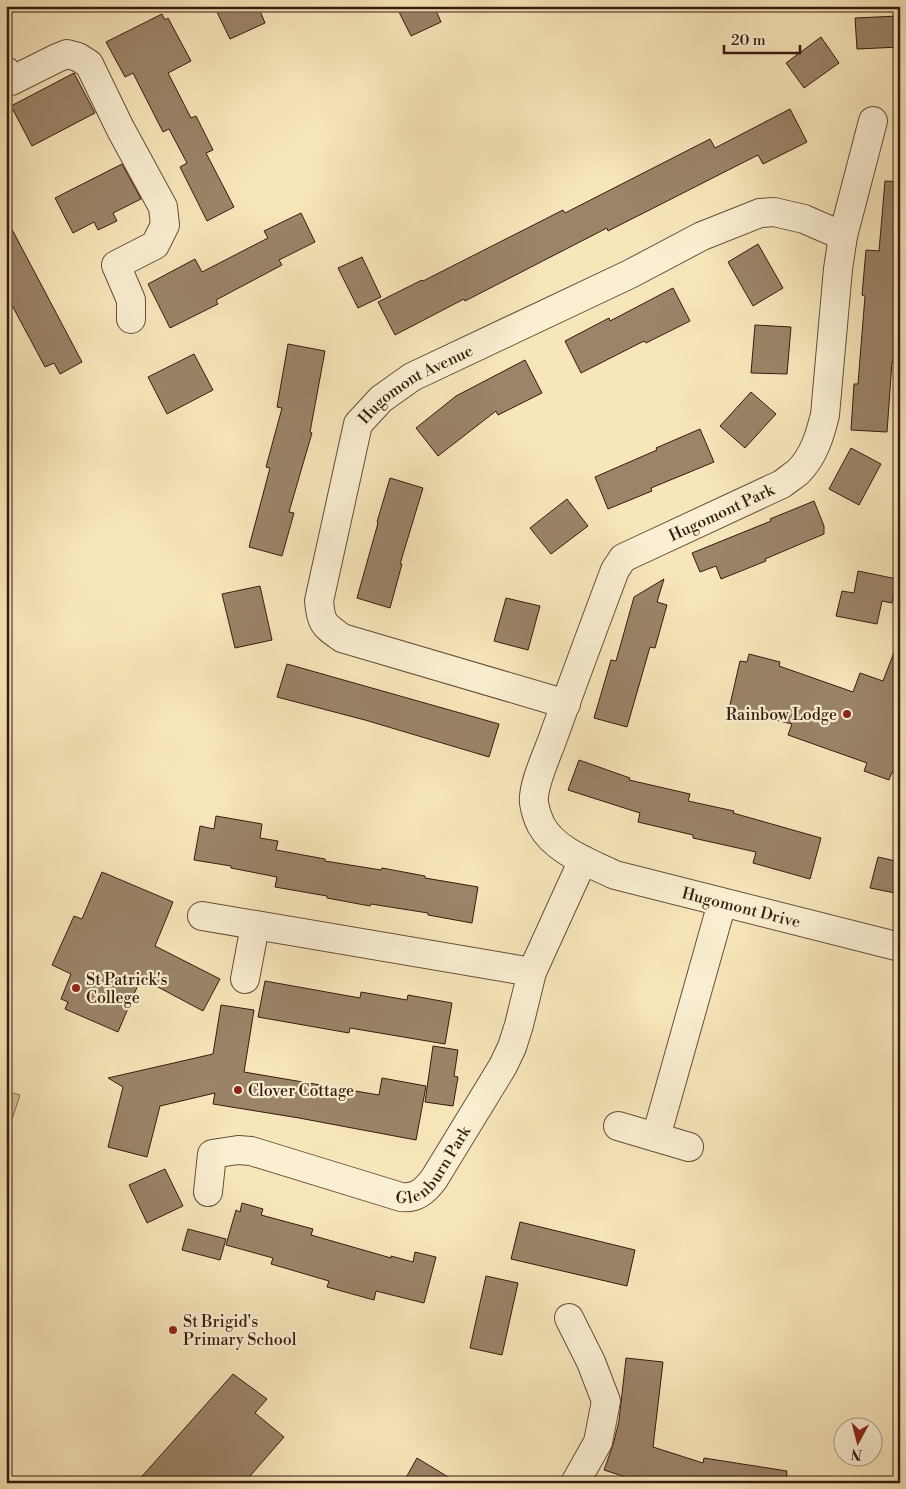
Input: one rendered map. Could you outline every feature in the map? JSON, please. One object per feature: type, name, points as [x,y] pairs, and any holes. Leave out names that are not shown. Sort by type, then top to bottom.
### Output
[{"type":"street","points":[[6,71],[11,80],[67,54],[78,57],[89,64],[120,128],[163,207],[165,225],[155,245],[116,265],[131,300],[131,319]]},
{"type":"street","name":"Hugomont Park","points":[[583,860],[550,837],[540,824],[534,803],[537,784],[615,570],[623,558],[782,484],[798,472],[811,454],[820,438],[825,414],[838,269],[843,236],[873,121]]},
{"type":"street","name":"Hugomont Avenue","points":[[566,704],[342,638],[325,625],[320,616],[319,601],[358,424],[381,400],[412,377],[630,274],[702,236],[760,213],[774,212],[804,219],[843,236]]},
{"type":"street","name":"Hugomont Drive","points":[[583,860],[615,875],[900,947]]},
{"type":"street","name":"Glenburn Park","points":[[208,1192],[212,1154],[238,1150],[251,1151],[397,1196],[411,1197],[421,1193],[434,1180],[504,1066],[520,1025],[532,972],[583,860]]},
{"type":"street","points":[[656,1137],[722,903]]},
{"type":"street","points":[[202,916],[532,972]]},
{"type":"street","points":[[245,979],[255,926]]},
{"type":"street","points":[[618,1126],[688,1147]]},
{"type":"street","points":[[569,1318],[592,1362],[606,1401],[598,1442],[581,1481]]},
{"type":"shaded area","points":[[6,1091],[20,1095],[6,1138]]},
{"type":"building","points":[[214,6],[258,6],[265,23],[230,39]]},
{"type":"building","points":[[396,6],[434,6],[441,22],[411,36]]},
{"type":"building","points":[[162,14],[165,20],[168,18],[191,61],[168,73],[191,118],[196,116],[213,150],[206,153],[234,207],[207,221],[180,167],[187,163],[169,129],[163,132],[133,73],[125,77],[106,42]]},
{"type":"building","points":[[898,16],[900,47],[857,49],[855,18]]},
{"type":"building","points":[[821,37],[839,63],[804,88],[786,63]]},
{"type":"building","points":[[74,73],[95,113],[32,146],[11,106]]},
{"type":"building","points":[[790,109],[807,142],[763,164],[758,155],[608,231],[607,228],[395,335],[378,302],[563,210],[565,213],[710,139],[715,148]]},
{"type":"building","points":[[122,164],[141,199],[113,213],[117,221],[98,230],[94,222],[73,233],[55,198]]},
{"type":"building","points":[[885,181],[900,182],[900,279],[897,316],[900,316],[896,362],[892,362],[887,432],[851,430],[854,384],[858,384],[865,296],[862,295],[866,250],[879,251]]},
{"type":"building","points":[[301,213],[315,242],[279,260],[282,265],[216,300],[218,304],[170,328],[148,284],[195,259],[202,272],[268,238],[264,231]]},
{"type":"building","points":[[6,218],[82,362],[60,374],[54,363],[45,367],[6,294]]},
{"type":"building","points":[[758,244],[783,288],[753,306],[728,262]]},
{"type":"building","points":[[362,257],[381,297],[358,308],[338,268]]},
{"type":"building","points":[[673,288],[690,321],[646,343],[644,341],[581,373],[565,341],[609,318],[610,321]]},
{"type":"building","points":[[755,325],[791,327],[787,374],[751,373]]},
{"type":"building","points":[[288,344],[325,351],[310,432],[312,433],[289,512],[294,513],[282,556],[249,547],[270,468],[266,467],[282,408],[277,407]]},
{"type":"building","points":[[194,354],[213,390],[167,414],[148,377]]},
{"type":"building","points":[[525,360],[542,393],[498,415],[496,411],[438,456],[416,428],[456,396]]},
{"type":"building","points":[[751,392],[776,414],[745,448],[720,426]]},
{"type":"building","points":[[700,429],[714,462],[651,488],[652,491],[608,509],[595,477]]},
{"type":"building","points":[[851,448],[881,464],[859,505],[829,489]]},
{"type":"building","points":[[390,478],[423,488],[400,564],[402,564],[390,608],[357,598]]},
{"type":"building","points":[[567,499],[588,526],[551,554],[530,528]]},
{"type":"building","points":[[814,501],[824,526],[824,534],[765,559],[766,561],[721,579],[716,566],[700,572],[692,553],[771,521],[770,519]]},
{"type":"building","points":[[858,571],[897,579],[892,603],[882,601],[877,624],[836,616],[842,591],[854,593]]},
{"type":"building","points":[[664,579],[657,602],[667,605],[655,648],[650,647],[627,727],[594,718],[611,660],[616,661],[634,597]]},
{"type":"building","points":[[260,586],[272,640],[235,648],[222,594]]},
{"type":"building","points":[[506,598],[540,606],[528,650],[494,641]]},
{"type":"building","name":"Rainbow Lodge","points":[[898,642],[900,642],[900,775],[892,772],[889,780],[864,771],[867,763],[788,735],[792,724],[729,709],[740,661],[747,662],[749,654],[780,662],[779,666],[853,692],[860,673],[883,681]]},
{"type":"building","points":[[287,664],[499,724],[489,757],[365,720],[277,697]]},
{"type":"building","points":[[579,760],[630,778],[629,780],[690,794],[688,801],[734,811],[733,813],[821,838],[810,879],[753,863],[756,852],[693,838],[693,835],[638,822],[640,813],[568,790]]},
{"type":"building","points":[[216,816],[262,824],[260,838],[278,841],[276,850],[325,859],[325,861],[381,870],[382,868],[478,887],[472,923],[428,915],[428,913],[371,904],[370,906],[275,887],[277,877],[231,868],[231,866],[194,860],[200,826],[214,829]]},
{"type":"building","points":[[878,857],[900,862],[900,894],[870,888]]},
{"type":"building","points":[[102,872],[173,902],[155,946],[220,979],[203,1011],[141,978],[118,1032],[65,1009],[68,1002],[61,999],[71,974],[52,965],[74,916],[82,919]]},
{"type":"building","points":[[265,981],[360,998],[361,992],[407,1000],[408,995],[452,1003],[445,1044],[350,1028],[349,1033],[258,1017]]},
{"type":"building","points":[[221,1005],[254,1010],[244,1072],[379,1095],[382,1078],[426,1086],[416,1140],[213,1104],[215,1093],[160,1106],[147,1157],[108,1147],[123,1087],[108,1078],[213,1054]]},
{"type":"building","points":[[433,1046],[458,1050],[454,1076],[458,1077],[453,1106],[425,1102]]},
{"type":"building","points":[[165,1169],[183,1206],[147,1223],[129,1185]]},
{"type":"building","points":[[242,1203],[263,1209],[261,1215],[313,1229],[311,1235],[391,1258],[391,1256],[413,1262],[415,1252],[436,1257],[424,1303],[376,1291],[374,1300],[327,1287],[329,1281],[271,1264],[273,1258],[226,1245],[236,1210],[240,1212]]},
{"type":"building","points":[[520,1222],[635,1250],[627,1286],[511,1259]]},
{"type":"building","points":[[188,1229],[226,1239],[220,1260],[182,1250]]},
{"type":"building","points":[[486,1276],[518,1283],[502,1355],[470,1348]]},
{"type":"building","points":[[626,1358],[663,1362],[653,1447],[703,1463],[704,1458],[787,1471],[786,1483],[644,1483],[604,1470],[619,1421]]},
{"type":"building","points":[[233,1374],[267,1399],[255,1413],[284,1437],[244,1483],[136,1483]]},
{"type":"building","points":[[417,1458],[458,1483],[403,1483]]},
{"type":"place","name":"Rainbow Lodge","points":[[847,714]]},
{"type":"place","name":"St Patrick's College","points":[[76,988]]},
{"type":"place","name":"Clover Cottage","points":[[238,1090]]},
{"type":"place","name":"St Brigid's Primary School","points":[[173,1330]]}]
